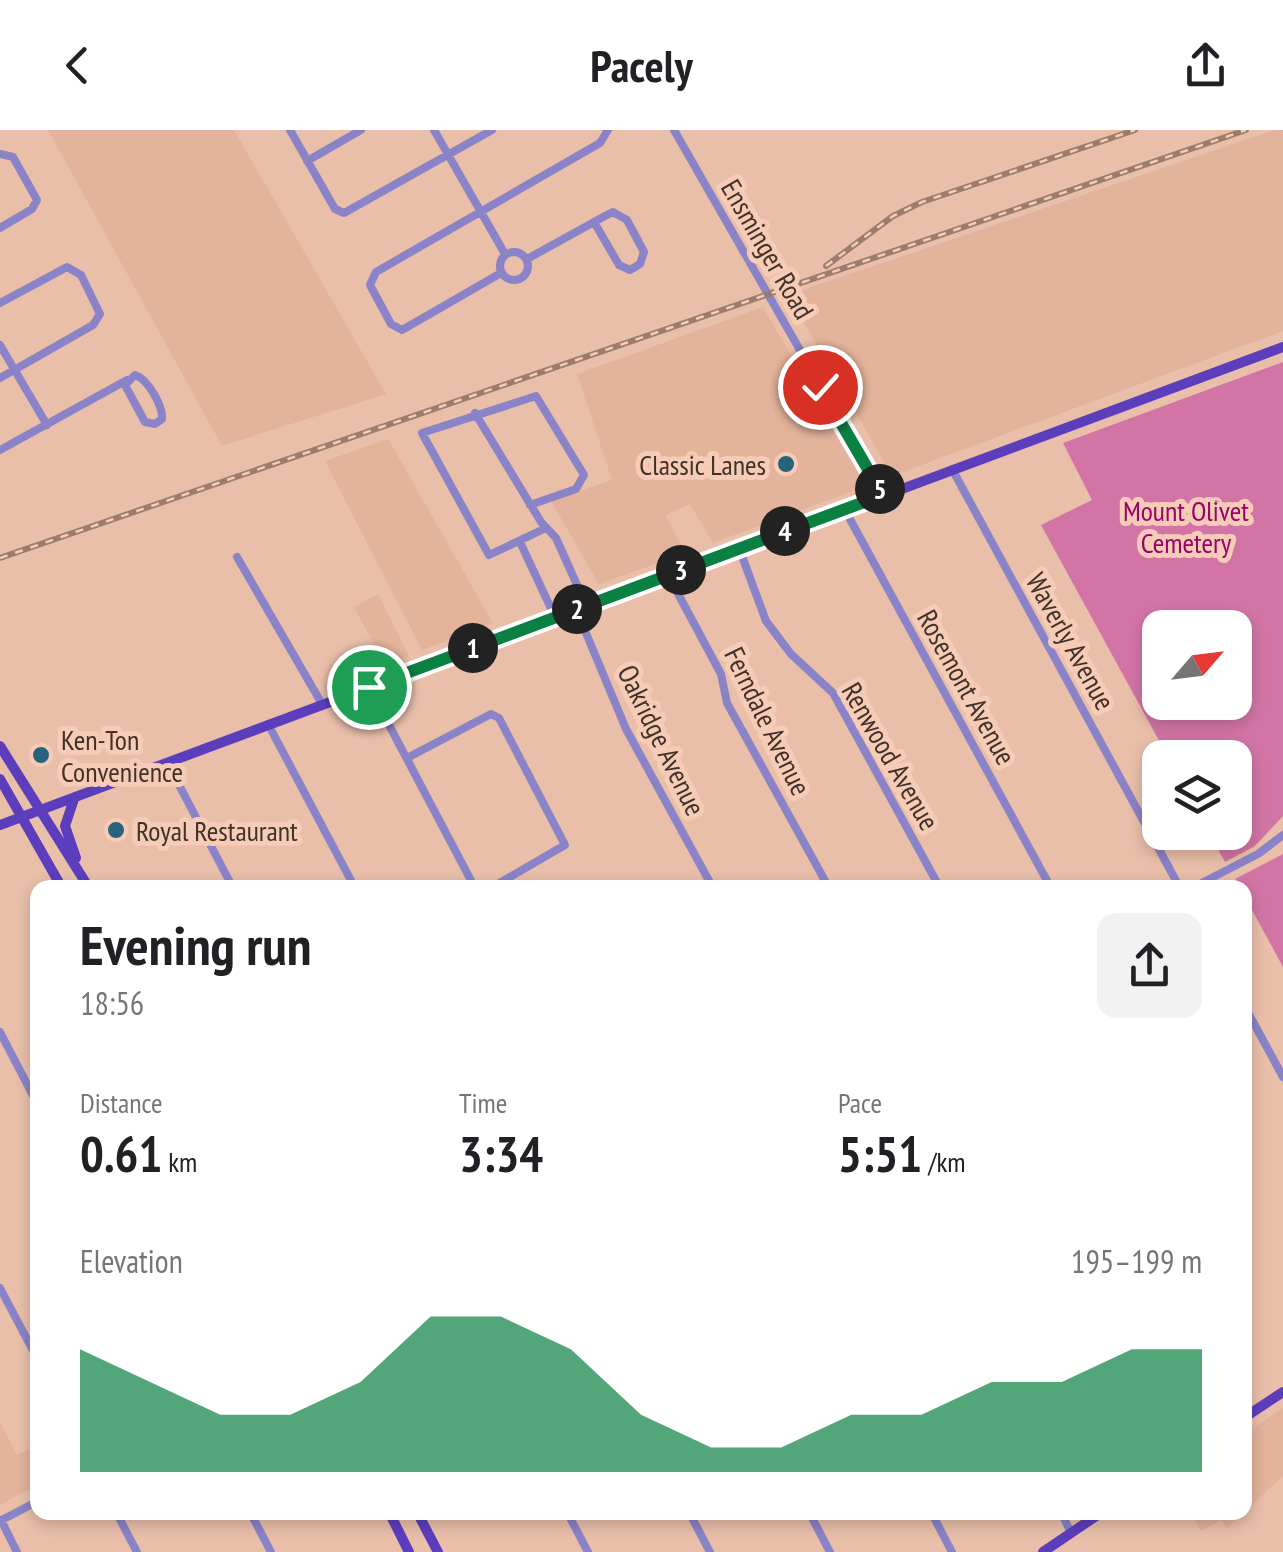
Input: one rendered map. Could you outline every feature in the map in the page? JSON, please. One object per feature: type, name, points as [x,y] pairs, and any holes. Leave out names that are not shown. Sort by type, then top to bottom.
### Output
[{"type":"main road","points":[[0,825],[1283,347]]},
{"type":"main road","points":[[0,746],[85,880]]},
{"type":"main road","points":[[0,779],[57,880]]},
{"type":"main road","points":[[75,797],[65,826],[85,880]]},
{"type":"main road","points":[[1252,1413],[1283,1392]]},
{"type":"main road","points":[[393,1520],[410,1552]]},
{"type":"main road","points":[[421,1520],[438,1552]]},
{"type":"main road","points":[[1043,1552],[1091,1520]]},
{"type":"street","points":[[290,130],[335,209],[344,213],[492,130]]},
{"type":"street","points":[[308,161],[362,130]]},
{"type":"street","points":[[434,130],[480,212],[505,254],[500,274],[402,330],[390,324],[371,290],[376,272],[480,212],[600,143],[608,130]]},
{"type":"street","name":"Ensminger Road","points":[[674,130],[883,495]]},
{"type":"street","points":[[0,154],[14,157],[37,200],[32,209],[0,228]]},
{"type":"street","points":[[527,259],[594,222],[614,212],[627,220],[644,252],[640,264],[630,270],[619,265],[594,222]]},
{"type":"street","points":[[500,274],[510,281],[521,280],[528,271],[527,259],[521,253],[505,254]]},
{"type":"street","points":[[0,303],[67,267],[81,274],[100,309],[96,323],[0,378]]},
{"type":"street","points":[[0,346],[46,425]]},
{"type":"street","points":[[0,450],[127,380],[138,375],[144,378],[162,410],[160,422],[145,422],[125,385],[127,380]]},
{"type":"street","points":[[530,505],[576,489],[583,471],[536,396],[424,431],[422,439],[489,556],[546,528]]},
{"type":"street","name":"Oakridge Avenue","points":[[475,414],[530,505],[556,538],[626,729],[709,880]]},
{"type":"street","name":"Waverly Avenue","points":[[952,469],[1176,880]]},
{"type":"street","name":"Rosemont Avenue","points":[[844,509],[1047,880]]},
{"type":"street","points":[[520,542],[555,617]]},
{"type":"street","name":"Renwood Avenue","points":[[738,548],[766,621],[791,654],[833,693],[936,880]]},
{"type":"street","points":[[237,557],[322,704]]},
{"type":"street","name":"Ferndale Avenue","points":[[668,575],[721,674],[728,703],[825,880]]},
{"type":"street","points":[[369,687],[472,880]]},
{"type":"street","points":[[407,758],[491,714],[500,718],[565,845],[505,880]]},
{"type":"street","points":[[268,724],[351,880]]},
{"type":"street","points":[[167,762],[229,880]]},
{"type":"street","points":[[1208,880],[1258,854],[1283,835]]},
{"type":"street","points":[[1252,1021],[1283,1078]]},
{"type":"street","points":[[0,1032],[30,1090]]},
{"type":"street","points":[[0,1288],[30,1345]]},
{"type":"street","points":[[17,1552],[0,1520],[30,1505]]},
{"type":"street","points":[[120,1520],[137,1552]]},
{"type":"street","points":[[254,1520],[272,1552]]},
{"type":"street","points":[[571,1520],[588,1552]]},
{"type":"street","points":[[693,1520],[710,1552]]},
{"type":"street","points":[[813,1520],[830,1552]]},
{"type":"street","points":[[935,1520],[952,1552]]},
{"type":"street","points":[[1065,1520],[1071,1534]]},
{"type":"shaded area","points":[[48,130],[234,130],[386,394],[222,446]]},
{"type":"shaded area","points":[[1283,130],[1283,331],[892,476],[788,295]]},
{"type":"shaded area","points":[[763,307],[860,475],[858,489],[713,543],[690,504],[665,515],[686,553],[599,584],[551,501],[612,480],[577,374]]},
{"type":"shaded area","points":[[388,439],[493,623],[422,650],[325,461]]},
{"type":"shaded area","points":[[378,594],[409,656],[385,664],[354,607]]},
{"type":"shaded area","points":[[1283,1408],[1283,1476],[1252,1505],[1252,1429]]},
{"type":"shaded area","points":[[0,1422],[17,1455],[30,1449],[30,1489],[0,1505]]},
{"type":"shaded area","points":[[1195,1520],[1221,1520],[1201,1531]]},
{"type":"green space","name":"Mount Olivet Cemetery","points":[[1283,362],[1283,816],[1252,848],[1252,740],[1159,740],[1148,720],[1252,720],[1252,610],[1142,610],[1142,710],[1041,525],[1092,500],[1063,443]]},
{"type":"green space","name":"Mount Olivet Cemetery","points":[[1218,850],[1248,850],[1225,862]]},
{"type":"green space","points":[[1283,854],[1283,967],[1252,910],[1252,880],[1235,879]]},
{"type":"railway","points":[[826,266],[893,216],[922,202],[1135,130]]},
{"type":"railway","points":[[0,558],[1246,130]]},
{"type":"place","name":"Classic Lanes","points":[[786,464]]},
{"type":"place","name":"Ken-Ton Convenience","points":[[41,755]]},
{"type":"place","name":"Royal Restaurant","points":[[116,830]]},
{"type":"route","points":[[369,687],[883,495],[820,387]]}]
